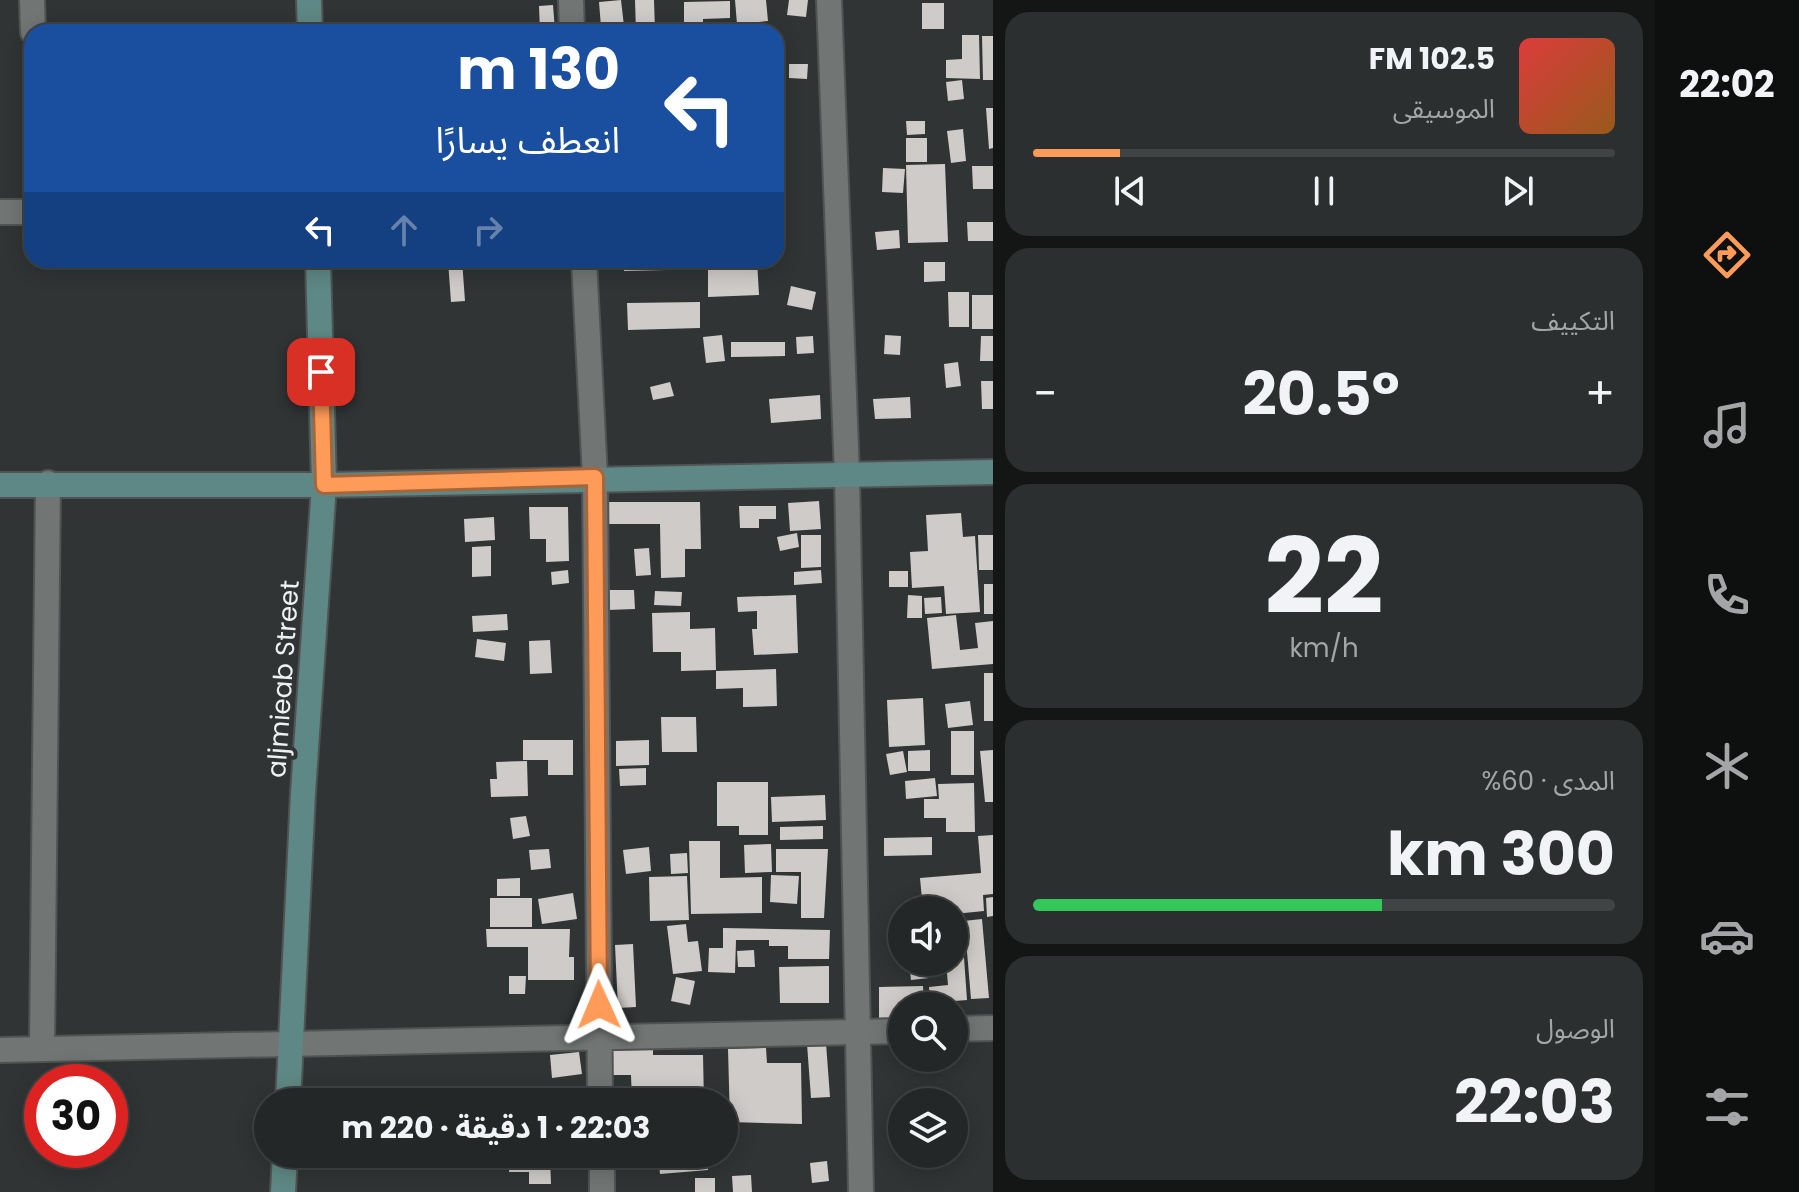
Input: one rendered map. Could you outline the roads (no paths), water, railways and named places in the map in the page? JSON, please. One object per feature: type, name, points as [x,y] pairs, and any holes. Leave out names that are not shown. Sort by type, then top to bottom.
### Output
[{"type":"street","points":[[32,0],[33,24]]},
{"type":"street","points":[[309,0],[310,24]]},
{"type":"street","points":[[571,0],[572,24]]},
{"type":"street","points":[[829,0],[847,475],[861,1192]]},
{"type":"street","points":[[0,212],[24,212]]},
{"type":"street","name":"aljmieab Street","points":[[289,1088],[303,793],[324,485],[318,268]]},
{"type":"street","points":[[584,268],[595,477],[600,1088]]},
{"type":"street","points":[[0,485],[324,485],[595,477],[993,472]]},
{"type":"street","points":[[42,1049],[48,483]]},
{"type":"street","points":[[968,1029],[993,1028]]},
{"type":"street","points":[[0,1050],[888,1032]]},
{"type":"street","points":[[283,1192],[284,1168]]},
{"type":"street","points":[[602,1168],[602,1192]]}]
